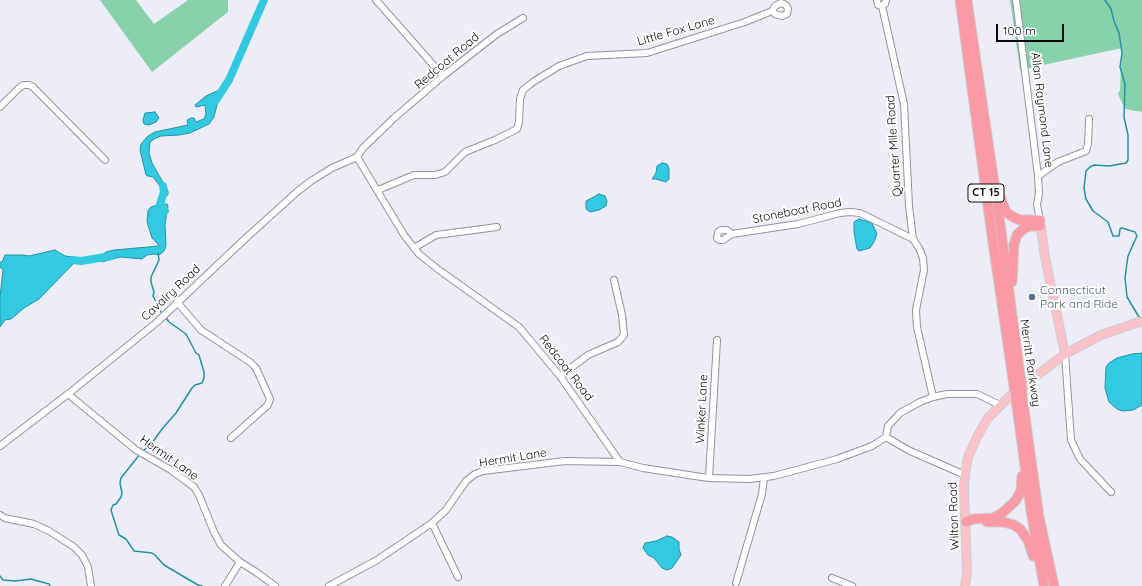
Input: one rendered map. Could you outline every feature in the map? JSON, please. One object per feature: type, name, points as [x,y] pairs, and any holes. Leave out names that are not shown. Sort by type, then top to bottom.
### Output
[{"type":"highway","name":"Merritt Parkway","points":[[960,0],[992,236],[1018,384]]},
{"type":"highway","name":"Merritt Parkway","points":[[967,0],[984,109],[1014,327],[1020,430],[1032,518],[1044,586]]},
{"type":"highway","points":[[984,109],[997,184],[1006,212],[1020,220],[1040,223]]},
{"type":"highway","points":[[1014,327],[1012,289],[1014,244],[1018,235],[1023,229],[1040,223]]},
{"type":"highway","name":"Merritt Parkway","points":[[1019,397],[1039,517],[1054,586]]},
{"type":"highway","points":[[966,522],[973,519],[993,518],[1001,514],[1016,500],[1021,491],[1022,480],[1020,430]]},
{"type":"highway","points":[[966,522],[973,524],[1004,522],[1014,525],[1020,530],[1028,540],[1041,586]]},
{"type":"main road","name":"Allan Raymond Lane","points":[[1040,223],[1049,276],[1066,354]]},
{"type":"main road","name":"Wilton Road","points":[[965,586],[968,572],[964,487],[965,475],[968,457],[988,418],[1029,381],[1066,354],[1101,336],[1142,321]]},
{"type":"street","points":[[376,0],[443,76]]},
{"type":"street","name":"Quarter Mile Road","points":[[877,0],[878,5],[882,6],[904,104],[913,238]]},
{"type":"street","points":[[882,6],[885,4],[886,0]]},
{"type":"street","name":"Allan Raymond Lane","points":[[1016,0],[1038,176],[1037,205],[1040,223]]},
{"type":"street","name":"Little Fox Lane","points":[[378,190],[414,175],[435,175],[446,172],[465,152],[517,129],[519,122],[520,99],[524,90],[546,73],[568,61],[587,56],[648,53],[745,22],[772,11]]},
{"type":"street","name":"Redcoat Road","points":[[523,18],[497,34],[443,76],[383,129],[363,148],[357,157],[404,235],[419,254],[432,266],[519,327],[560,376],[620,462]]},
{"type":"street","points":[[0,107],[23,84],[33,87],[105,160]]},
{"type":"street","points":[[1038,176],[1058,162],[1086,151],[1088,144],[1089,119]]},
{"type":"street","name":"Cavalry Road","points":[[0,446],[68,394],[156,323],[246,237],[302,187],[332,168],[357,157]]},
{"type":"street","name":"Stoneboat Road","points":[[732,234],[798,224],[840,213],[850,212],[860,213],[913,238]]},
{"type":"street","points":[[414,248],[436,235],[497,227]]},
{"type":"street","points":[[913,238],[923,258],[924,270],[916,310],[917,327],[933,397]]},
{"type":"street","points":[[560,376],[588,355],[618,342],[624,335],[622,315],[614,280]]},
{"type":"street","points":[[177,302],[201,330],[250,362],[256,368],[270,399],[268,405],[231,438]]},
{"type":"street","name":"Winker Lane","points":[[709,478],[717,340]]},
{"type":"street","points":[[1066,354],[1071,440],[1080,459],[1111,492]]},
{"type":"street","name":"Hermit Lane","points":[[68,394],[136,450],[171,470],[194,486],[219,541],[240,562],[275,586]]},
{"type":"street","points":[[886,437],[888,426],[900,413],[933,397],[947,394],[977,394],[1000,406]]},
{"type":"street","points":[[886,437],[908,450],[965,475]]},
{"type":"street","points":[[620,462],[643,468],[709,478],[736,480],[764,478],[858,452],[886,437]]},
{"type":"street","name":"Hermit Lane","points":[[329,586],[377,560],[432,523],[446,510],[466,482],[475,474],[482,471],[565,461],[620,462]]},
{"type":"street","points":[[736,584],[762,494],[764,478]]},
{"type":"street","points":[[0,515],[5,518],[34,524],[49,531],[74,547],[82,555],[88,567],[90,586]]},
{"type":"street","points":[[432,523],[458,577]]},
{"type":"street","points":[[224,586],[240,562]]},
{"type":"street","points":[[832,578],[852,586]]},
{"type":"green space","points":[[100,0],[136,0],[154,24],[188,0],[228,0],[228,12],[152,72]]},
{"type":"green space","points":[[1010,0],[1142,0],[1142,112],[1125,109],[1118,94],[1120,90],[1122,48],[1020,70]]},
{"type":"water","points":[[219,90],[222,94],[218,101],[214,117],[209,124],[190,133],[161,136],[150,142],[149,153],[152,163],[168,191],[168,195],[164,196],[160,186],[153,177],[146,175],[140,150],[141,144],[148,136],[155,132],[188,125],[187,120],[191,118],[194,118],[196,122],[204,119],[206,114],[205,105],[196,107],[195,105],[206,96]]},
{"type":"water","points":[[155,112],[159,118],[156,122],[149,125],[144,124],[143,120],[145,113]]},
{"type":"water","points":[[662,163],[667,164],[669,168],[669,179],[666,182],[652,179],[656,173],[657,166]]},
{"type":"water","points":[[599,194],[605,196],[607,201],[606,206],[599,210],[590,212],[586,209],[586,201]]},
{"type":"water","points":[[160,204],[167,204],[168,206],[165,224],[166,245],[163,252],[159,255],[147,255],[142,259],[120,257],[102,262],[102,255],[106,252],[159,246],[152,238],[147,222],[148,211],[151,207]]},
{"type":"water","points":[[859,219],[872,223],[877,234],[870,248],[859,251],[857,249],[854,232],[854,222]]},
{"type":"water","points":[[55,250],[65,256],[72,257],[75,262],[39,299],[24,308],[11,319],[5,320],[0,327],[0,297],[3,270],[0,267],[0,262],[2,262],[5,255],[29,256]]},
{"type":"water","points":[[1142,353],[1142,405],[1133,410],[1123,411],[1117,409],[1109,402],[1105,388],[1106,367],[1117,358]]},
{"type":"water","points":[[667,536],[672,537],[679,542],[681,555],[672,568],[667,570],[662,568],[643,548],[645,543],[656,541]]},
{"type":"waterway","points":[[216,100],[229,80],[264,0]]},
{"type":"waterway","points":[[1105,0],[1111,9],[1119,33],[1122,53],[1120,67],[1125,84],[1124,117],[1128,135],[1128,160],[1126,163],[1109,166],[1094,165],[1090,167],[1086,171],[1084,188],[1086,199],[1093,211],[1108,222],[1113,236],[1119,236],[1120,229],[1122,228],[1135,232],[1137,236],[1128,256],[1125,278],[1127,297],[1139,317]]},
{"type":"waterway","points":[[163,186],[164,192],[160,204],[165,211],[164,212]]},
{"type":"waterway","points":[[158,253],[159,260],[151,277],[151,282],[154,292],[153,296],[161,312]]},
{"type":"waterway","points":[[72,260],[81,261],[112,256]]},
{"type":"waterway","points":[[143,451],[152,443],[176,413],[192,388],[195,385],[202,383],[204,378],[204,372],[199,355],[196,353],[186,334],[169,322],[166,318]]},
{"type":"waterway","points":[[140,454],[121,478],[121,497],[116,504],[113,505],[111,510],[119,535],[126,539],[134,551],[152,553],[164,565],[202,586]]},
{"type":"waterway","points":[[0,576],[3,580],[15,581],[31,579],[49,584],[50,586]]},
{"type":"place","name":"Connecticut Park and Ride","points":[[1032,297]]}]
